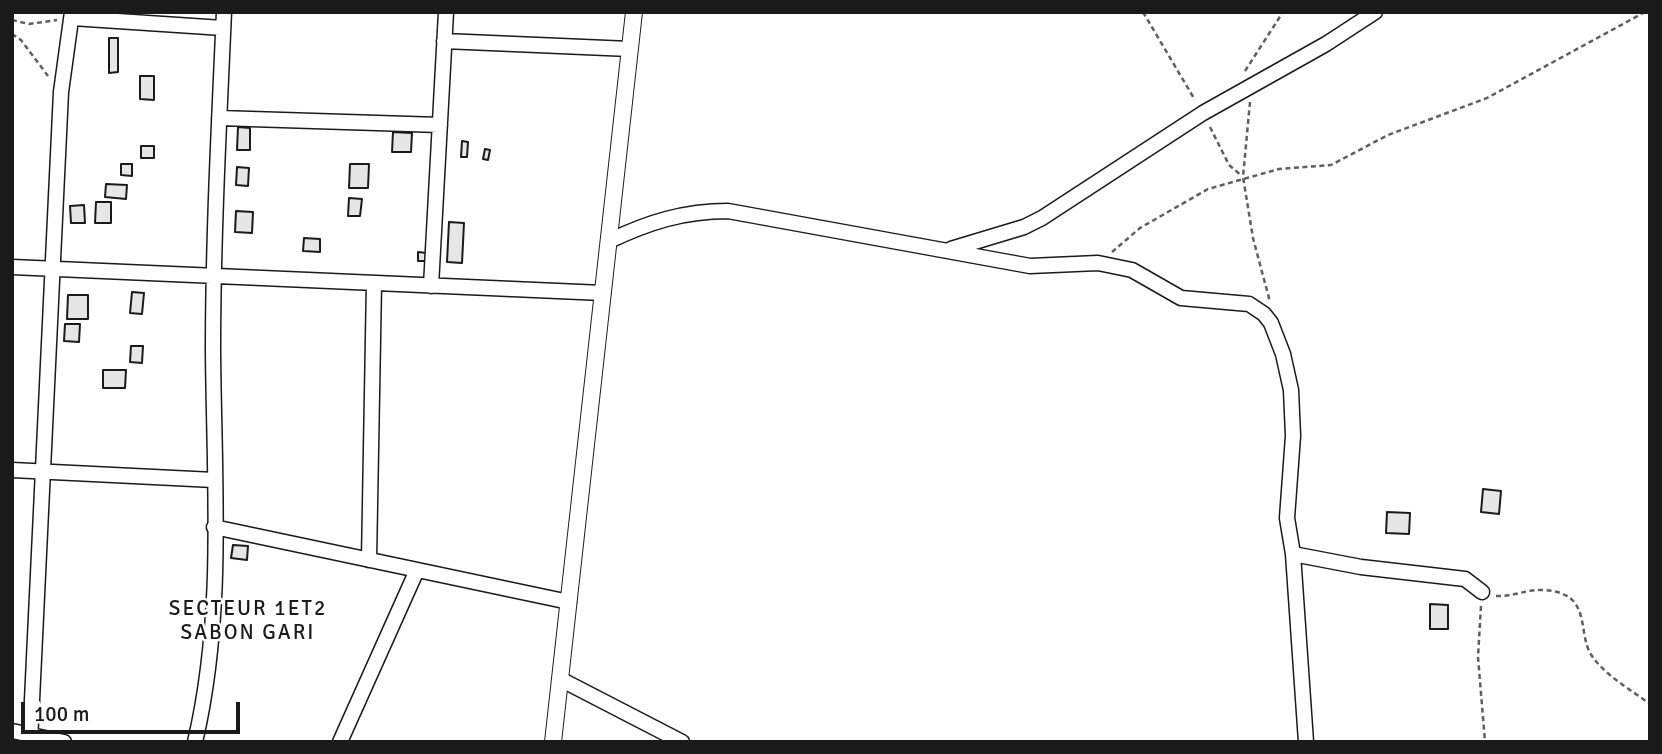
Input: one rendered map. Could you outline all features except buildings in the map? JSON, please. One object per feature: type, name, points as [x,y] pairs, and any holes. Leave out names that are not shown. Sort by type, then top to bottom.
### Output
[{"type":"street","points":[[195,742],[208,689],[215,606],[213,275],[224,12]]},
{"type":"street","points":[[431,286],[446,12]]},
{"type":"street","points":[[553,742],[634,12]]},
{"type":"street","points":[[950,249],[1024,227],[1042,218],[1203,113],[1245,81],[1326,44],[1375,12]]},
{"type":"street","points":[[31,738],[33,642],[61,92],[72,15],[223,28]]},
{"type":"street","points":[[444,41],[630,49]]},
{"type":"street","points":[[219,118],[440,125]]},
{"type":"street","points":[[609,241],[650,222],[693,211],[728,211],[950,249],[1030,266],[1098,263],[1132,270],[1181,298],[1249,304],[1271,323],[1292,390],[1293,436],[1287,518],[1293,554],[1306,742]]},
{"type":"street","points":[[12,267],[603,293]]},
{"type":"street","points":[[369,560],[374,283]]},
{"type":"street","points":[[12,470],[214,480]]},
{"type":"street","points":[[214,527],[569,603]]},
{"type":"street","points":[[1293,554],[1361,567],[1465,579],[1482,592]]},
{"type":"street","points":[[340,742],[417,570]]},
{"type":"street","points":[[560,679],[682,742]]},
{"type":"street","points":[[12,731],[31,738],[64,742]]},
{"type":"path","points":[[1143,12],[1203,113],[1229,164],[1243,177]]},
{"type":"path","points":[[1271,323],[1270,296],[1253,238],[1243,177],[1245,81],[1252,62],[1283,12]]},
{"type":"path","points":[[1098,263],[1140,228],[1208,188],[1279,169],[1331,165],[1388,135],[1487,98],[1645,12]]},
{"type":"path","points":[[12,20],[29,24],[72,15]]},
{"type":"path","points":[[12,34],[21,40],[61,92]]},
{"type":"path","points":[[1245,81],[1252,62]]},
{"type":"path","points":[[1485,742],[1478,657],[1482,592],[1507,596],[1545,590],[1567,598],[1583,615],[1585,643],[1593,657],[1650,705]]},
{"type":"district","name":"SECTEUR 1ET2 SABON GARI","points":[[248,621]]}]
